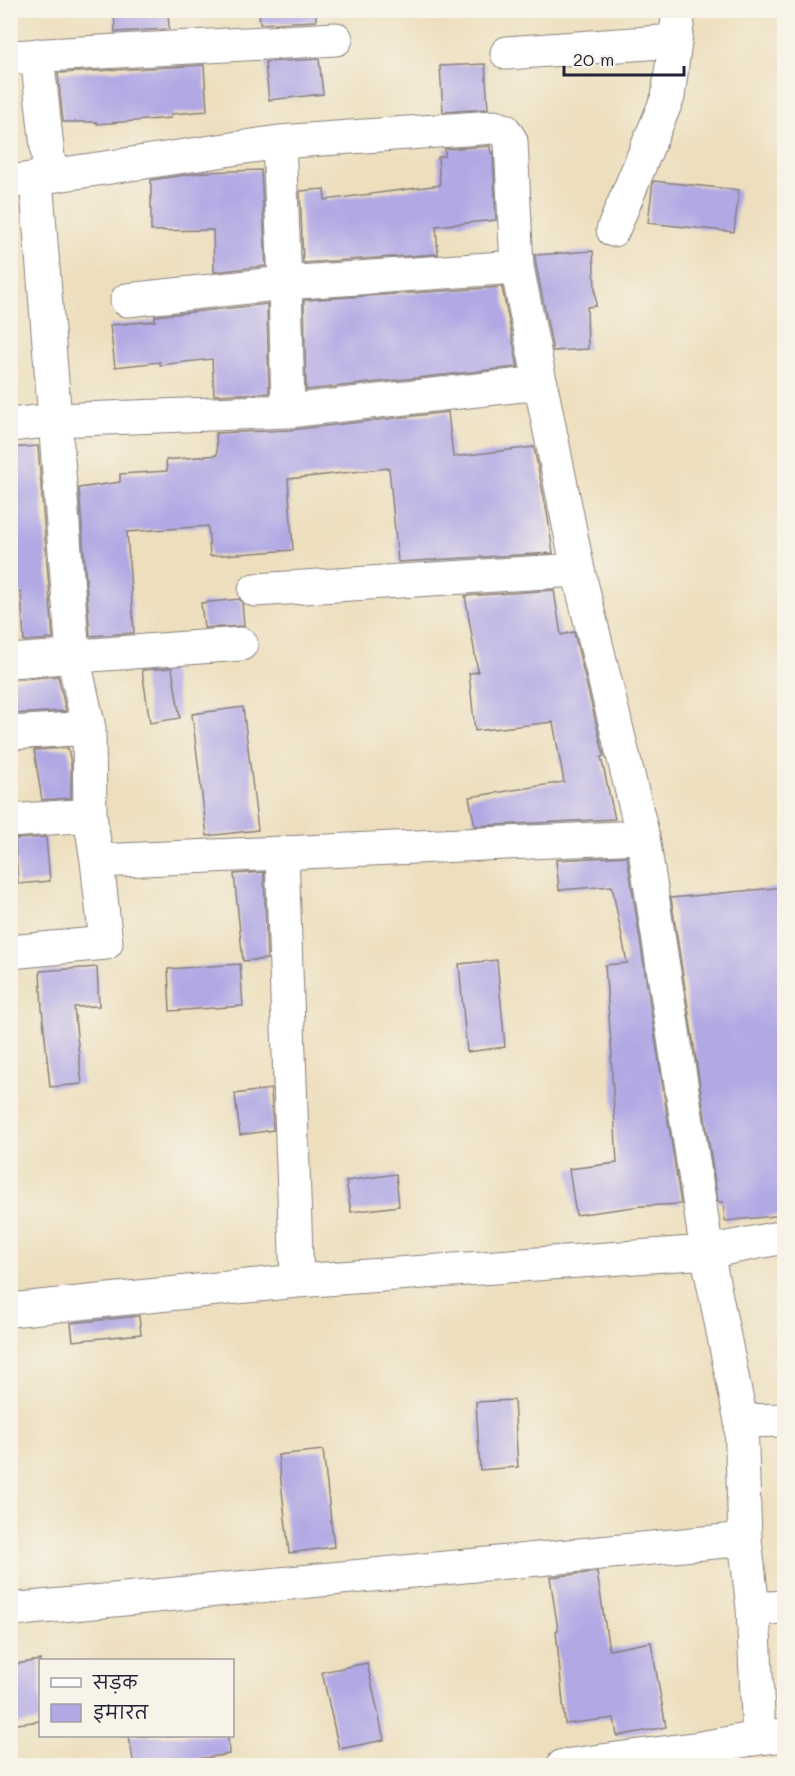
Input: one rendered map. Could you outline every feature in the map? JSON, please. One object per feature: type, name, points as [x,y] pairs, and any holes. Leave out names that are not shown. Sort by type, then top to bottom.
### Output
[{"type":"street","points":[[507,52],[677,26],[668,97],[613,230]]},
{"type":"street","points":[[10,951],[106,943],[90,815],[89,728],[73,656],[55,420],[32,178],[24,56],[336,39]]},
{"type":"street","points":[[32,178],[279,142],[494,127],[504,130],[511,141],[517,267],[578,570],[643,837],[706,1252],[741,1421],[745,1539],[769,1608],[772,1736],[701,1757],[563,1766]]},
{"type":"street","points":[[279,142],[288,411]]},
{"type":"street","points":[[127,300],[285,283],[517,267]]},
{"type":"street","points":[[10,426],[55,420],[288,411],[541,383]]},
{"type":"street","points":[[255,590],[578,570]]},
{"type":"street","points":[[10,661],[241,644]]},
{"type":"street","points":[[10,733],[89,728]]},
{"type":"street","points":[[10,821],[90,815]]},
{"type":"street","points":[[97,861],[643,837]]},
{"type":"street","points":[[282,854],[297,1281]]},
{"type":"street","points":[[10,1310],[297,1281],[706,1252],[784,1237]]},
{"type":"street","points":[[741,1421],[784,1420]]},
{"type":"street","points":[[10,1610],[745,1539]]},
{"type":"building","points":[[114,10],[168,10],[169,29],[115,32]]},
{"type":"building","points":[[259,10],[316,10],[316,21],[260,24]]},
{"type":"building","points":[[319,59],[323,94],[269,100],[265,62]]},
{"type":"building","points":[[485,64],[488,109],[443,112],[440,66]]},
{"type":"building","points":[[204,65],[207,111],[171,114],[171,118],[97,124],[97,122],[63,122],[58,73]]},
{"type":"building","points":[[490,146],[491,153],[493,152],[496,220],[436,226],[438,254],[303,263],[300,191],[324,189],[325,200],[440,185],[438,157],[445,156],[445,149]]},
{"type":"building","points":[[261,170],[266,266],[214,272],[213,230],[151,231],[151,180],[205,172]]},
{"type":"building","points":[[653,181],[739,190],[734,232],[648,223]]},
{"type":"building","points":[[593,251],[596,306],[587,307],[588,349],[553,351],[535,255]]},
{"type":"building","points":[[502,287],[518,367],[306,390],[304,300]]},
{"type":"building","points":[[267,304],[269,393],[214,395],[212,359],[115,367],[110,325],[155,321],[155,316]]},
{"type":"building","points":[[448,412],[453,457],[534,447],[553,553],[398,562],[389,468],[288,479],[293,550],[210,556],[208,526],[127,532],[134,633],[90,636],[79,488],[120,482],[120,474],[167,471],[166,460],[217,455],[216,433],[290,430]]},
{"type":"building","points":[[38,446],[53,639],[24,641],[21,592],[10,593],[10,448]]},
{"type":"building","points":[[554,590],[561,635],[574,632],[604,756],[601,757],[615,819],[475,826],[469,797],[564,782],[553,722],[475,731],[469,673],[478,672],[465,596]]},
{"type":"building","points":[[239,599],[242,602],[244,626],[204,628],[201,603]]},
{"type":"building","points":[[172,668],[180,718],[150,723],[142,670]]},
{"type":"building","points":[[58,676],[66,711],[10,714],[10,680]]},
{"type":"building","points":[[243,707],[258,830],[207,836],[192,714]]},
{"type":"building","points":[[68,748],[71,763],[71,798],[42,800],[34,750]]},
{"type":"building","points":[[46,837],[50,881],[18,884],[15,839]]},
{"type":"building","points":[[627,856],[681,1204],[641,1206],[576,1215],[569,1169],[617,1163],[605,965],[627,963],[612,886],[559,890],[556,860]]},
{"type":"building","points":[[264,872],[267,959],[243,961],[234,874]]},
{"type":"building","points":[[784,887],[784,1215],[725,1221],[723,1202],[718,1202],[671,898]]},
{"type":"building","points":[[497,960],[505,1047],[467,1052],[459,964]]},
{"type":"building","points":[[240,964],[243,1006],[170,1011],[168,969]]},
{"type":"building","points":[[97,967],[99,1006],[74,1007],[82,1084],[50,1087],[40,971]]},
{"type":"building","points":[[271,1089],[273,1130],[240,1135],[235,1094]]},
{"type":"building","points":[[396,1174],[399,1206],[351,1212],[346,1181]]},
{"type":"building","points":[[139,1316],[141,1334],[73,1341],[71,1323]]},
{"type":"building","points":[[514,1400],[518,1467],[480,1470],[476,1402]]},
{"type":"building","points":[[323,1450],[334,1547],[289,1553],[278,1455]]},
{"type":"building","points":[[597,1572],[609,1650],[651,1642],[666,1727],[617,1736],[614,1718],[565,1724],[556,1631],[558,1630],[550,1577]]},
{"type":"building","points":[[39,1660],[39,1721],[10,1725],[10,1665]]},
{"type":"building","points":[[367,1663],[384,1740],[339,1749],[322,1672]]},
{"type":"building","points":[[129,1737],[228,1737],[229,1754],[155,1766],[134,1766]]}]
